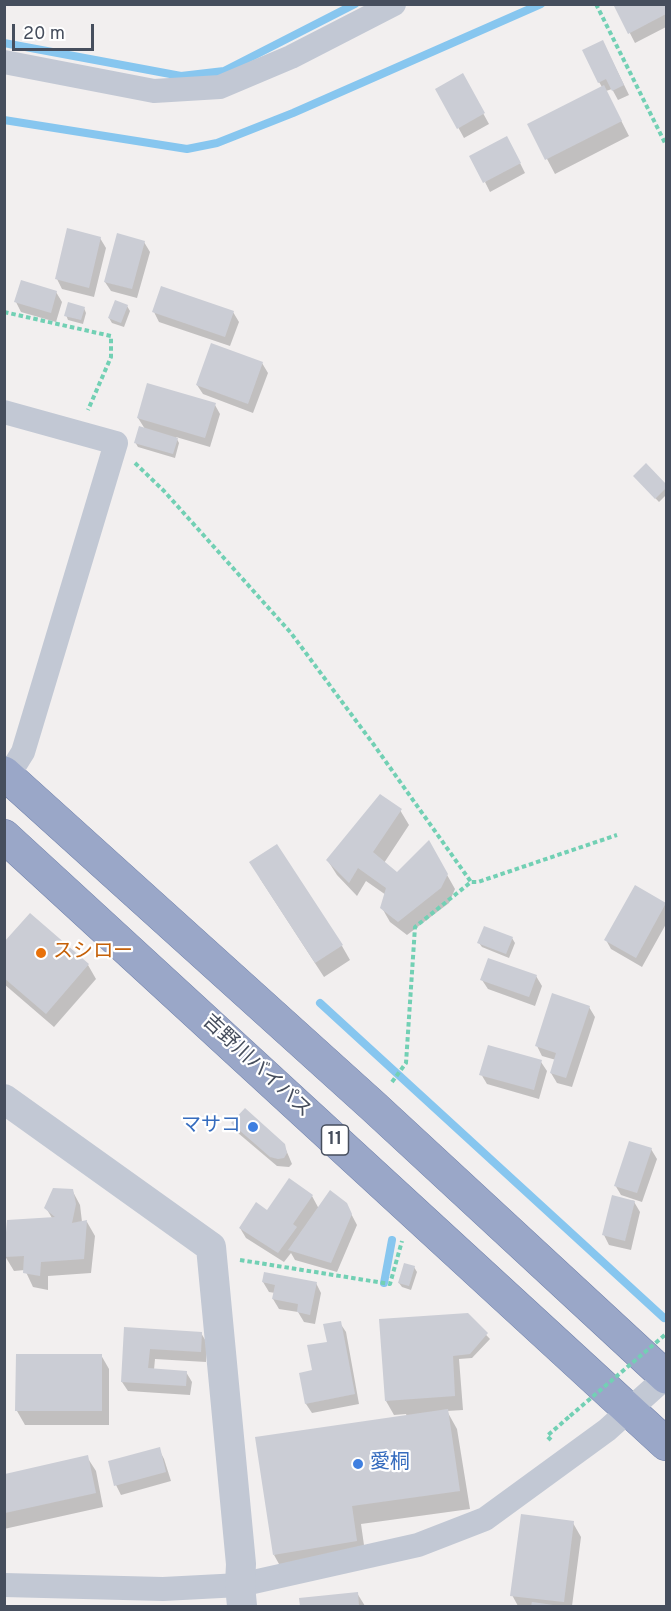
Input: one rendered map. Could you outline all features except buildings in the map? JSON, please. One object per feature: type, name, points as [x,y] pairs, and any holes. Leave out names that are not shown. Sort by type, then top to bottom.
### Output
[{"type":"highway","points":[[6,775],[364,1098],[666,1377]]},
{"type":"highway","name":"吉野川バイパス","points":[[4,836],[666,1444]]},
{"type":"street","points":[[4,62],[154,91],[220,87],[291,57],[394,4]]},
{"type":"street","points":[[4,412],[116,443],[24,752],[6,775]]},
{"type":"street","points":[[4,1100],[211,1247],[242,1564],[241,1596]]},
{"type":"street","points":[[4,1585],[163,1589],[241,1596],[418,1545],[485,1519],[597,1437],[666,1377]]},
{"type":"path","points":[[596,4],[666,145]]},
{"type":"path","points":[[4,312],[111,336],[111,357],[78,433]]},
{"type":"path","points":[[116,443],[164,492],[291,633],[471,882]]},
{"type":"path","points":[[393,1080],[406,1063],[415,927],[471,882],[478,882],[617,835]]},
{"type":"path","points":[[212,1256],[390,1284],[403,1237]]},
{"type":"path","points":[[551,1432],[666,1334]]},
{"type":"waterway","points":[[4,43],[181,76],[224,71],[355,4]]},
{"type":"waterway","points":[[4,120],[187,149],[217,143],[293,113],[541,4]]},
{"type":"waterway","points":[[320,1003],[664,1318]]},
{"type":"waterway","points":[[384,1283],[392,1240]]},
{"type":"place","name":"スシロー","points":[[41,953]]},
{"type":"place","name":"マサコ","points":[[253,1127]]},
{"type":"place","name":"愛桐","points":[[358,1464]]}]
